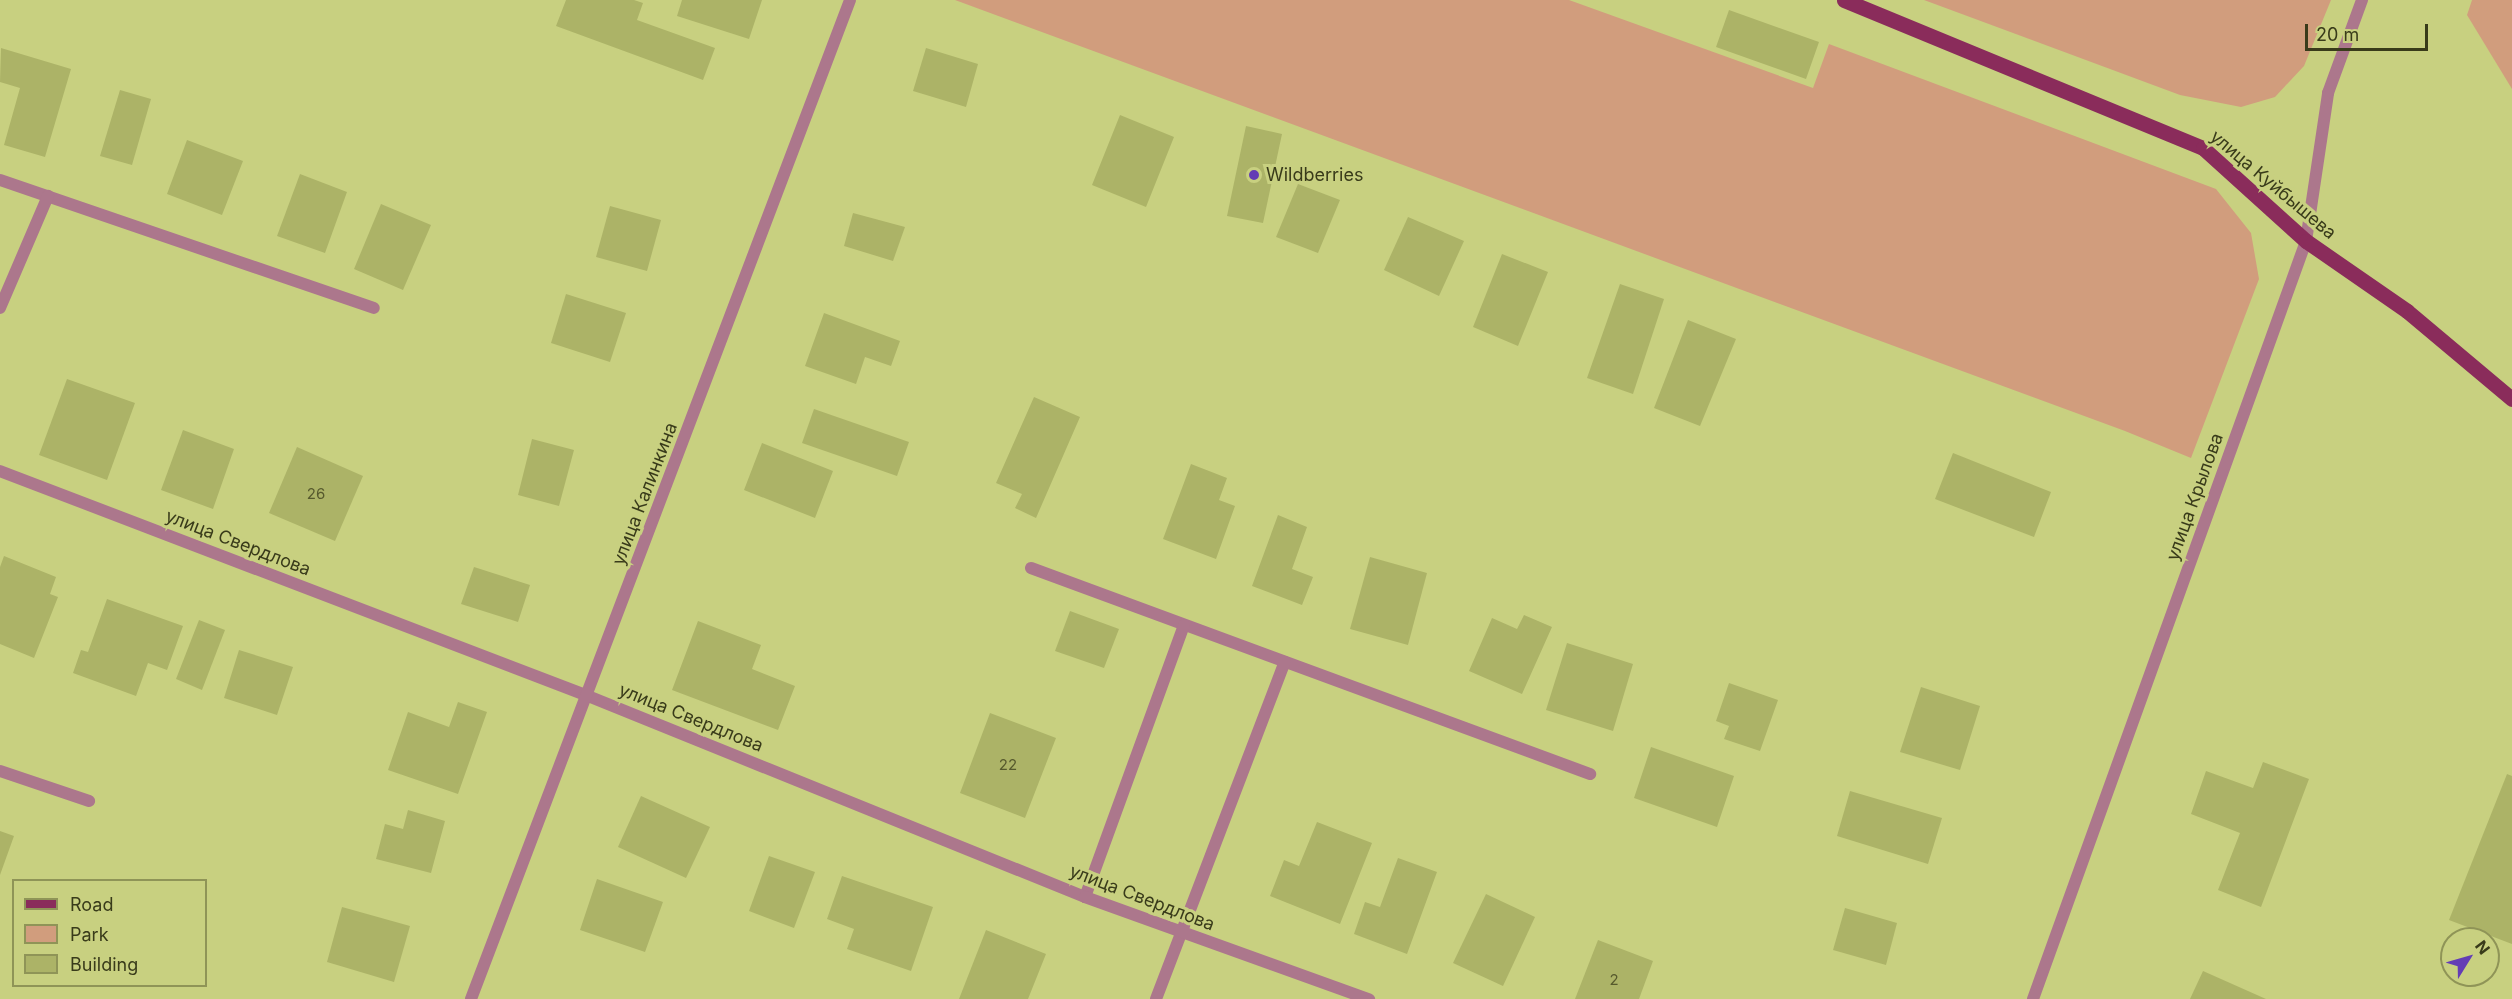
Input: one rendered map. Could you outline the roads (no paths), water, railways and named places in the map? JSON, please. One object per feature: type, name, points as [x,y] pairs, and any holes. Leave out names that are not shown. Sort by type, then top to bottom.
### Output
[{"type":"main road","name":"улица Куйбышева","points":[[1844,0],[2202,148],[2306,241],[2407,311],[2512,399]]},
{"type":"street","name":"улица Калинкина","points":[[471,999],[588,696],[850,0]]},
{"type":"street","name":"улица Крылова","points":[[2033,999],[2306,241],[2328,93],[2362,0]]},
{"type":"street","points":[[0,180],[374,308]]},
{"type":"street","points":[[0,308],[48,196]]},
{"type":"street","name":"улица Свердлова","points":[[0,471],[588,696],[1085,897],[1369,999]]},
{"type":"street","points":[[1031,568],[1590,774]]},
{"type":"street","points":[[1085,897],[1184,625]]},
{"type":"street","points":[[1156,999],[1285,662]]},
{"type":"street","points":[[0,771],[89,801]]},
{"type":"place","name":"Wildberries","points":[[1254,175]]}]
